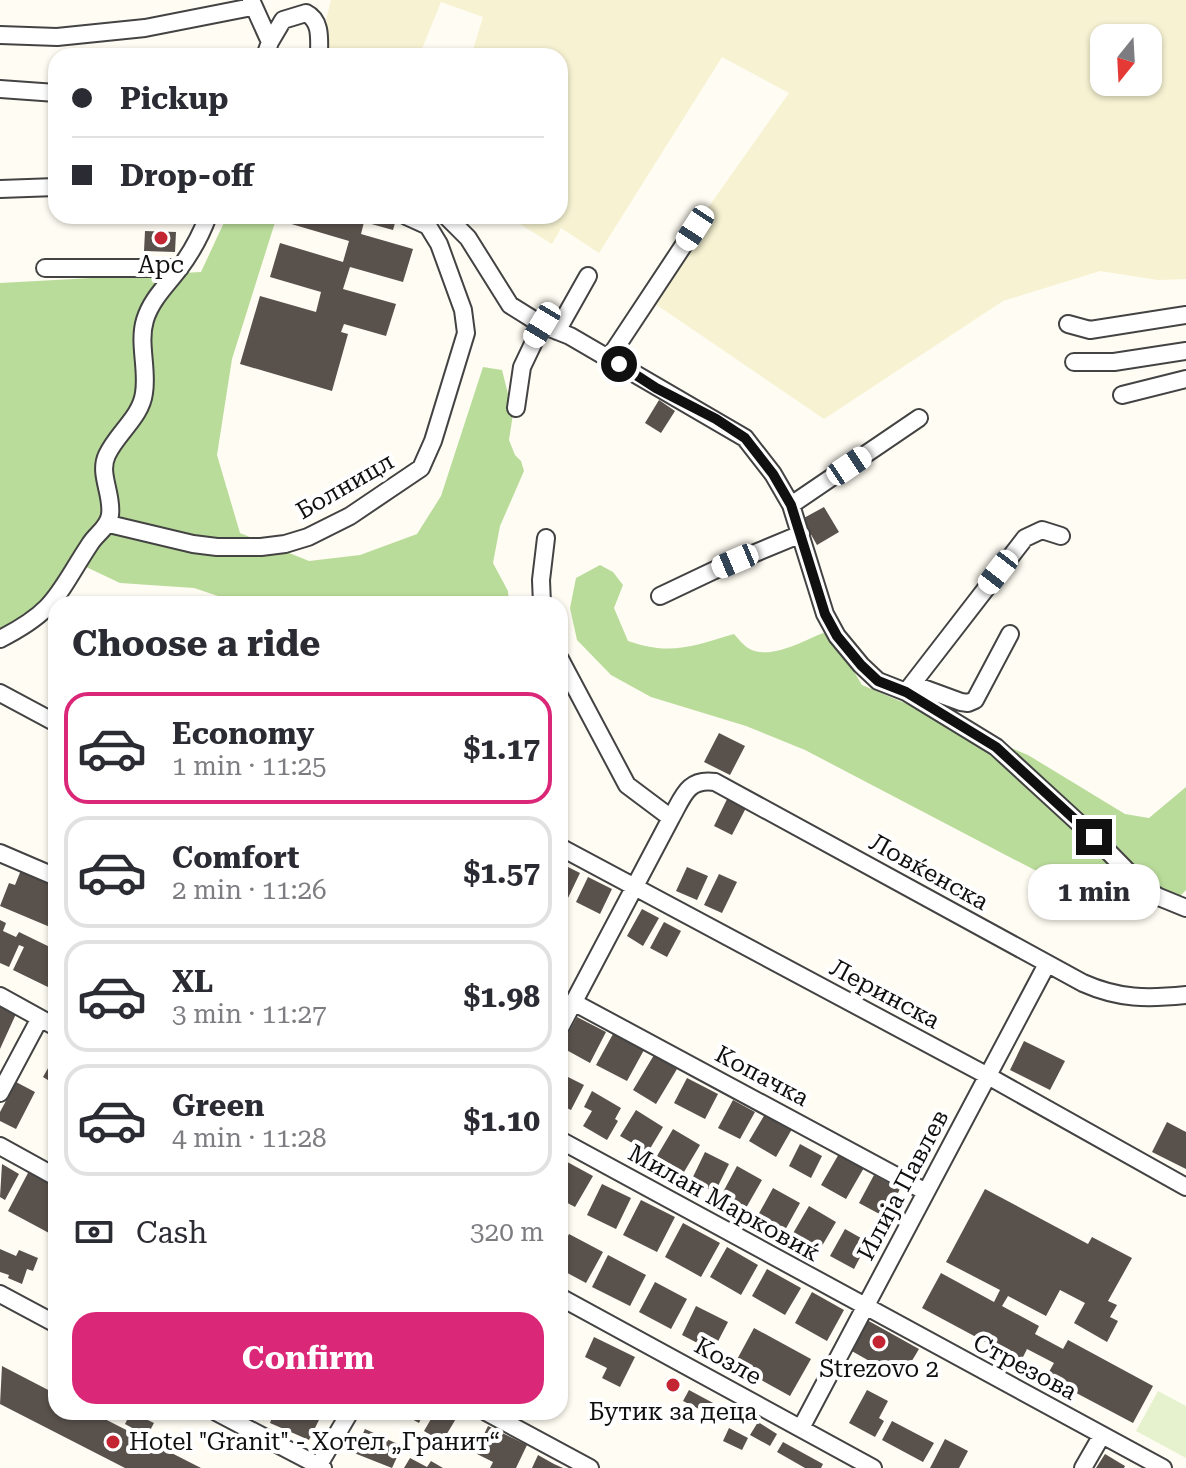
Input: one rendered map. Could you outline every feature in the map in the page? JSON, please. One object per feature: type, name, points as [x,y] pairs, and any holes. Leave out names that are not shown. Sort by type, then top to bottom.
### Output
[{"type":"street","points":[[0,35],[57,37],[145,28],[252,3],[267,48]]},
{"type":"street","points":[[268,48],[283,20],[306,13],[317,24],[318,48]]},
{"type":"street","points":[[0,89],[48,92]]},
{"type":"street","points":[[0,189],[48,187]]},
{"type":"street","points":[[59,596],[92,540],[109,524],[110,498],[104,471],[107,454],[144,397],[142,333],[145,319],[154,300],[193,249],[204,224]]},
{"type":"street","name":"Болницл","points":[[109,524],[193,544],[261,547],[285,544],[308,537],[350,516],[421,468],[433,441],[466,333],[463,310],[439,244],[424,224]]},
{"type":"street","points":[[454,224],[468,238],[510,305],[609,358],[745,438],[773,474],[791,505],[825,614],[837,636],[878,681],[968,703],[975,700],[1010,634]]},
{"type":"street","points":[[609,358],[695,228]]},
{"type":"street","points":[[45,268],[180,268]]},
{"type":"street","points":[[516,408],[522,367],[588,276]]},
{"type":"street","points":[[1068,324],[1090,330],[1186,315]]},
{"type":"street","points":[[1074,362],[1114,362],[1186,351]]},
{"type":"street","points":[[1122,395],[1186,379]]},
{"type":"street","points":[[791,505],[919,418]]},
{"type":"street","points":[[909,688],[1025,538],[1042,530],[1061,536]]},
{"type":"street","points":[[660,596],[801,534]]},
{"type":"street","points":[[542,596],[546,538]]},
{"type":"street","points":[[0,639],[48,608]]},
{"type":"street","points":[[568,674],[627,785],[671,818]]},
{"type":"street","points":[[909,688],[996,747],[1094,837],[1144,888],[1186,908]]},
{"type":"street","points":[[0,693],[48,719]]},
{"type":"street","name":"Ловќенска","points":[[568,1015],[686,792],[695,783],[715,782],[1047,964],[1115,995],[1186,995]]},
{"type":"street","name":"Леринска","points":[[568,851],[988,1076],[1186,1187]]},
{"type":"street","points":[[0,853],[48,874]]},
{"type":"street","name":"Илија Павлев","points":[[801,1428],[1047,964]]},
{"type":"street","points":[[0,996],[48,1022]]},
{"type":"street","name":"Копачка","points":[[575,1003],[926,1192]]},
{"type":"street","points":[[0,1093],[40,1018]]},
{"type":"street","name":"Милан Марковиќ","points":[[568,1144],[865,1308]]},
{"type":"street","points":[[0,1146],[48,1173]]},
{"type":"street","points":[[0,1294],[48,1320]]},
{"type":"street","name":"Козле","points":[[568,1301],[873,1468]]},
{"type":"street","name":"Стрезова","points":[[865,1308],[1163,1468]]},
{"type":"street","points":[[231,1420],[320,1467],[346,1420]]},
{"type":"street","points":[[501,1420],[590,1468]]},
{"type":"street","points":[[1083,1468],[1102,1435]]},
{"type":"shaded area","points":[[331,0],[1186,0],[1186,279],[1158,280],[1100,271],[1003,301],[824,419],[645,297],[789,93],[722,57],[599,253],[561,228],[552,244],[520,224],[568,224],[568,48],[473,48],[483,17],[441,2],[422,48],[319,48]]},
{"type":"green space","points":[[223,224],[274,224],[232,359],[217,455],[240,533],[309,561],[360,555],[417,534],[441,496],[483,367],[502,370],[513,414],[509,440],[524,471],[500,526],[493,563],[508,596],[218,596],[194,588],[120,583],[84,566],[67,577],[35,608],[0,632],[0,283],[201,272]]},
{"type":"green space","points":[[600,565],[613,572],[623,585],[614,608],[628,641],[670,649],[734,634],[748,648],[766,652],[786,648],[823,633],[834,638],[862,685],[1028,755],[1125,814],[1149,818],[1186,787],[1186,890],[1166,910],[1111,893],[1088,898],[805,750],[746,726],[651,697],[611,675],[577,640],[570,608],[576,578]]},
{"type":"green space","points":[[1158,1391],[1186,1406],[1186,1458],[1136,1431]]},
{"type":"building","points":[[291,224],[364,224],[361,234],[413,249],[403,282],[350,267],[343,289],[396,304],[386,336],[344,324],[341,332],[348,334],[332,391],[240,364],[260,296],[316,312],[321,292],[270,277],[280,243],[343,262],[349,241]]},
{"type":"building","points":[[371,224],[395,224],[393,230]]},
{"type":"building","points":[[145,231],[176,232],[175,252],[144,251]]},
{"type":"building","points":[[659,400],[675,411],[661,433],[645,423]]},
{"type":"building","points":[[824,507],[839,532],[817,545],[802,519]]},
{"type":"building","points":[[719,733],[745,746],[730,775],[704,762]]},
{"type":"building","points":[[729,795],[748,804],[732,835],[714,826]]},
{"type":"building","points":[[568,867],[580,873],[568,898]]},
{"type":"building","points":[[687,867],[708,876],[697,900],[676,891]]},
{"type":"building","points":[[21,870],[48,877],[48,926],[0,906],[9,883],[15,885]]},
{"type":"building","points":[[719,874],[737,882],[722,913],[704,905]]},
{"type":"building","points":[[588,877],[612,889],[600,914],[576,902]]},
{"type":"building","points":[[642,909],[659,918],[643,946],[627,936]]},
{"type":"building","points":[[0,920],[6,923],[3,931],[16,937],[19,932],[48,946],[48,987],[13,970],[24,947],[19,945],[9,967],[0,963]]},
{"type":"building","points":[[664,922],[681,931],[667,957],[650,948]]},
{"type":"building","points":[[0,1006],[16,1014],[0,1049]]},
{"type":"building","points":[[577,1017],[606,1032],[590,1063],[568,1051],[568,1034]]},
{"type":"building","points":[[613,1034],[644,1050],[627,1081],[596,1065]]},
{"type":"building","points":[[1024,1041],[1065,1061],[1050,1090],[1010,1070]]},
{"type":"building","points":[[654,1055],[677,1069],[656,1104],[633,1090]]},
{"type":"building","points":[[568,1077],[584,1085],[571,1110],[568,1109]]},
{"type":"building","points":[[687,1078],[718,1094],[705,1119],[674,1103]]},
{"type":"building","points":[[16,1082],[35,1092],[16,1129],[0,1121],[0,1112]]},
{"type":"building","points":[[592,1091],[621,1108],[615,1119],[618,1121],[607,1140],[583,1126],[592,1111],[584,1107]]},
{"type":"building","points":[[733,1100],[755,1112],[740,1139],[718,1128]]},
{"type":"building","points":[[636,1110],[663,1127],[648,1152],[620,1136]]},
{"type":"building","points":[[765,1114],[792,1129],[776,1157],[749,1141]]},
{"type":"building","points":[[1167,1122],[1186,1132],[1186,1169],[1152,1152]]},
{"type":"building","points":[[673,1129],[700,1145],[684,1172],[657,1156]]},
{"type":"building","points":[[800,1144],[822,1156],[811,1178],[789,1166]]},
{"type":"building","points":[[705,1152],[729,1164],[715,1192],[691,1181]]},
{"type":"building","points":[[840,1152],[865,1166],[846,1199],[821,1185]]},
{"type":"building","points":[[568,1162],[593,1176],[575,1207],[568,1203]]},
{"type":"building","points":[[2,1164],[19,1174],[5,1200],[0,1197]]},
{"type":"building","points":[[737,1166],[762,1180],[746,1208],[722,1194]]},
{"type":"building","points":[[29,1171],[48,1181],[48,1232],[8,1211]]},
{"type":"building","points":[[874,1175],[900,1189],[885,1217],[859,1203]]},
{"type":"building","points":[[602,1184],[631,1198],[616,1229],[587,1215]]},
{"type":"building","points":[[773,1188],[800,1203],[784,1232],[757,1217]]},
{"type":"building","points":[[985,1189],[1088,1244],[1092,1237],[1132,1258],[1108,1301],[1117,1305],[1110,1317],[1118,1321],[1107,1342],[1074,1323],[1085,1303],[1060,1290],[1046,1316],[1008,1296],[1002,1306],[1039,1326],[1035,1334],[1063,1349],[1068,1340],[1153,1386],[1133,1423],[1046,1377],[1054,1363],[1027,1349],[1021,1361],[922,1308],[941,1273],[994,1302],[1000,1290],[946,1262]]},
{"type":"building","points":[[641,1200],[675,1217],[657,1252],[623,1235]]},
{"type":"building","points":[[809,1206],[836,1222],[819,1251],[792,1235]]},
{"type":"building","points":[[683,1223],[720,1243],[701,1277],[665,1257]]},
{"type":"building","points":[[845,1229],[868,1242],[854,1269],[830,1256]]},
{"type":"building","points":[[568,1236],[603,1252],[586,1283],[568,1273]]},
{"type":"building","points":[[727,1247],[758,1265],[741,1295],[710,1277]]},
{"type":"building","points":[[0,1249],[16,1256],[19,1250],[38,1258],[33,1271],[27,1269],[22,1284],[0,1272]]},
{"type":"building","points":[[608,1255],[646,1275],[630,1306],[592,1287]]},
{"type":"building","points":[[767,1269],[801,1288],[785,1315],[752,1296]]},
{"type":"building","points":[[655,1282],[687,1299],[671,1329],[639,1312]]},
{"type":"building","points":[[812,1292],[844,1310],[827,1341],[795,1323]]},
{"type":"building","points":[[696,1306],[728,1322],[713,1351],[682,1335]]},
{"type":"building","points":[[867,1320],[919,1349],[901,1379],[850,1350]]},
{"type":"building","points":[[754,1328],[811,1359],[790,1396],[734,1365]]},
{"type":"building","points":[[594,1337],[635,1357],[620,1387],[602,1378],[607,1368],[585,1357]]},
{"type":"building","name":"Hotel \"Granit\" - Хотел „Гранит“","points":[[2,1366],[48,1390],[48,1420],[107,1420],[201,1468],[125,1468],[0,1404]]},
{"type":"building","points":[[689,1390],[728,1411],[723,1421],[683,1401]]},
{"type":"building","points":[[867,1390],[888,1401],[879,1418],[884,1421],[875,1437],[849,1423]]},
{"type":"building","points":[[127,1420],[154,1423],[147,1436],[125,1424]]},
{"type":"building","points":[[271,1420],[319,1420],[309,1440],[270,1423]]},
{"type":"building","points":[[430,1420],[455,1420],[442,1442],[424,1431]]},
{"type":"building","points":[[892,1421],[934,1443],[923,1462],[882,1440]]},
{"type":"building","points":[[758,1422],[777,1434],[770,1446],[750,1435]]},
{"type":"building","points":[[488,1426],[527,1445],[516,1468],[490,1468],[493,1462],[475,1453]]},
{"type":"building","points":[[729,1428],[748,1438],[742,1450],[723,1441]]},
{"type":"building","points":[[365,1429],[402,1446],[392,1468],[354,1453]]},
{"type":"building","points":[[945,1439],[968,1451],[959,1468],[930,1468]]},
{"type":"building","points":[[783,1442],[823,1464],[821,1468],[805,1468],[777,1452]]},
{"type":"building","points":[[1105,1454],[1125,1466],[1124,1468],[1096,1468]]},
{"type":"building","points":[[538,1455],[554,1464],[563,1468],[532,1468]]},
{"type":"building","points":[[410,1458],[427,1467],[431,1461],[443,1468],[404,1468]]},
{"type":"place","name":"Арс","points":[[161,238]]},
{"type":"place","name":"Strezovo 2","points":[[879,1342]]},
{"type":"place","name":"Бутик за деца","points":[[673,1385]]},
{"type":"place","name":"Hotel \"Granit\" - Хотел „Гранит“","points":[[113,1442]]},
{"type":"route","points":[[619,364],[745,438],[773,474],[791,505],[825,614],[837,636],[861,665],[878,681],[906,692],[996,747],[1094,837]]}]
